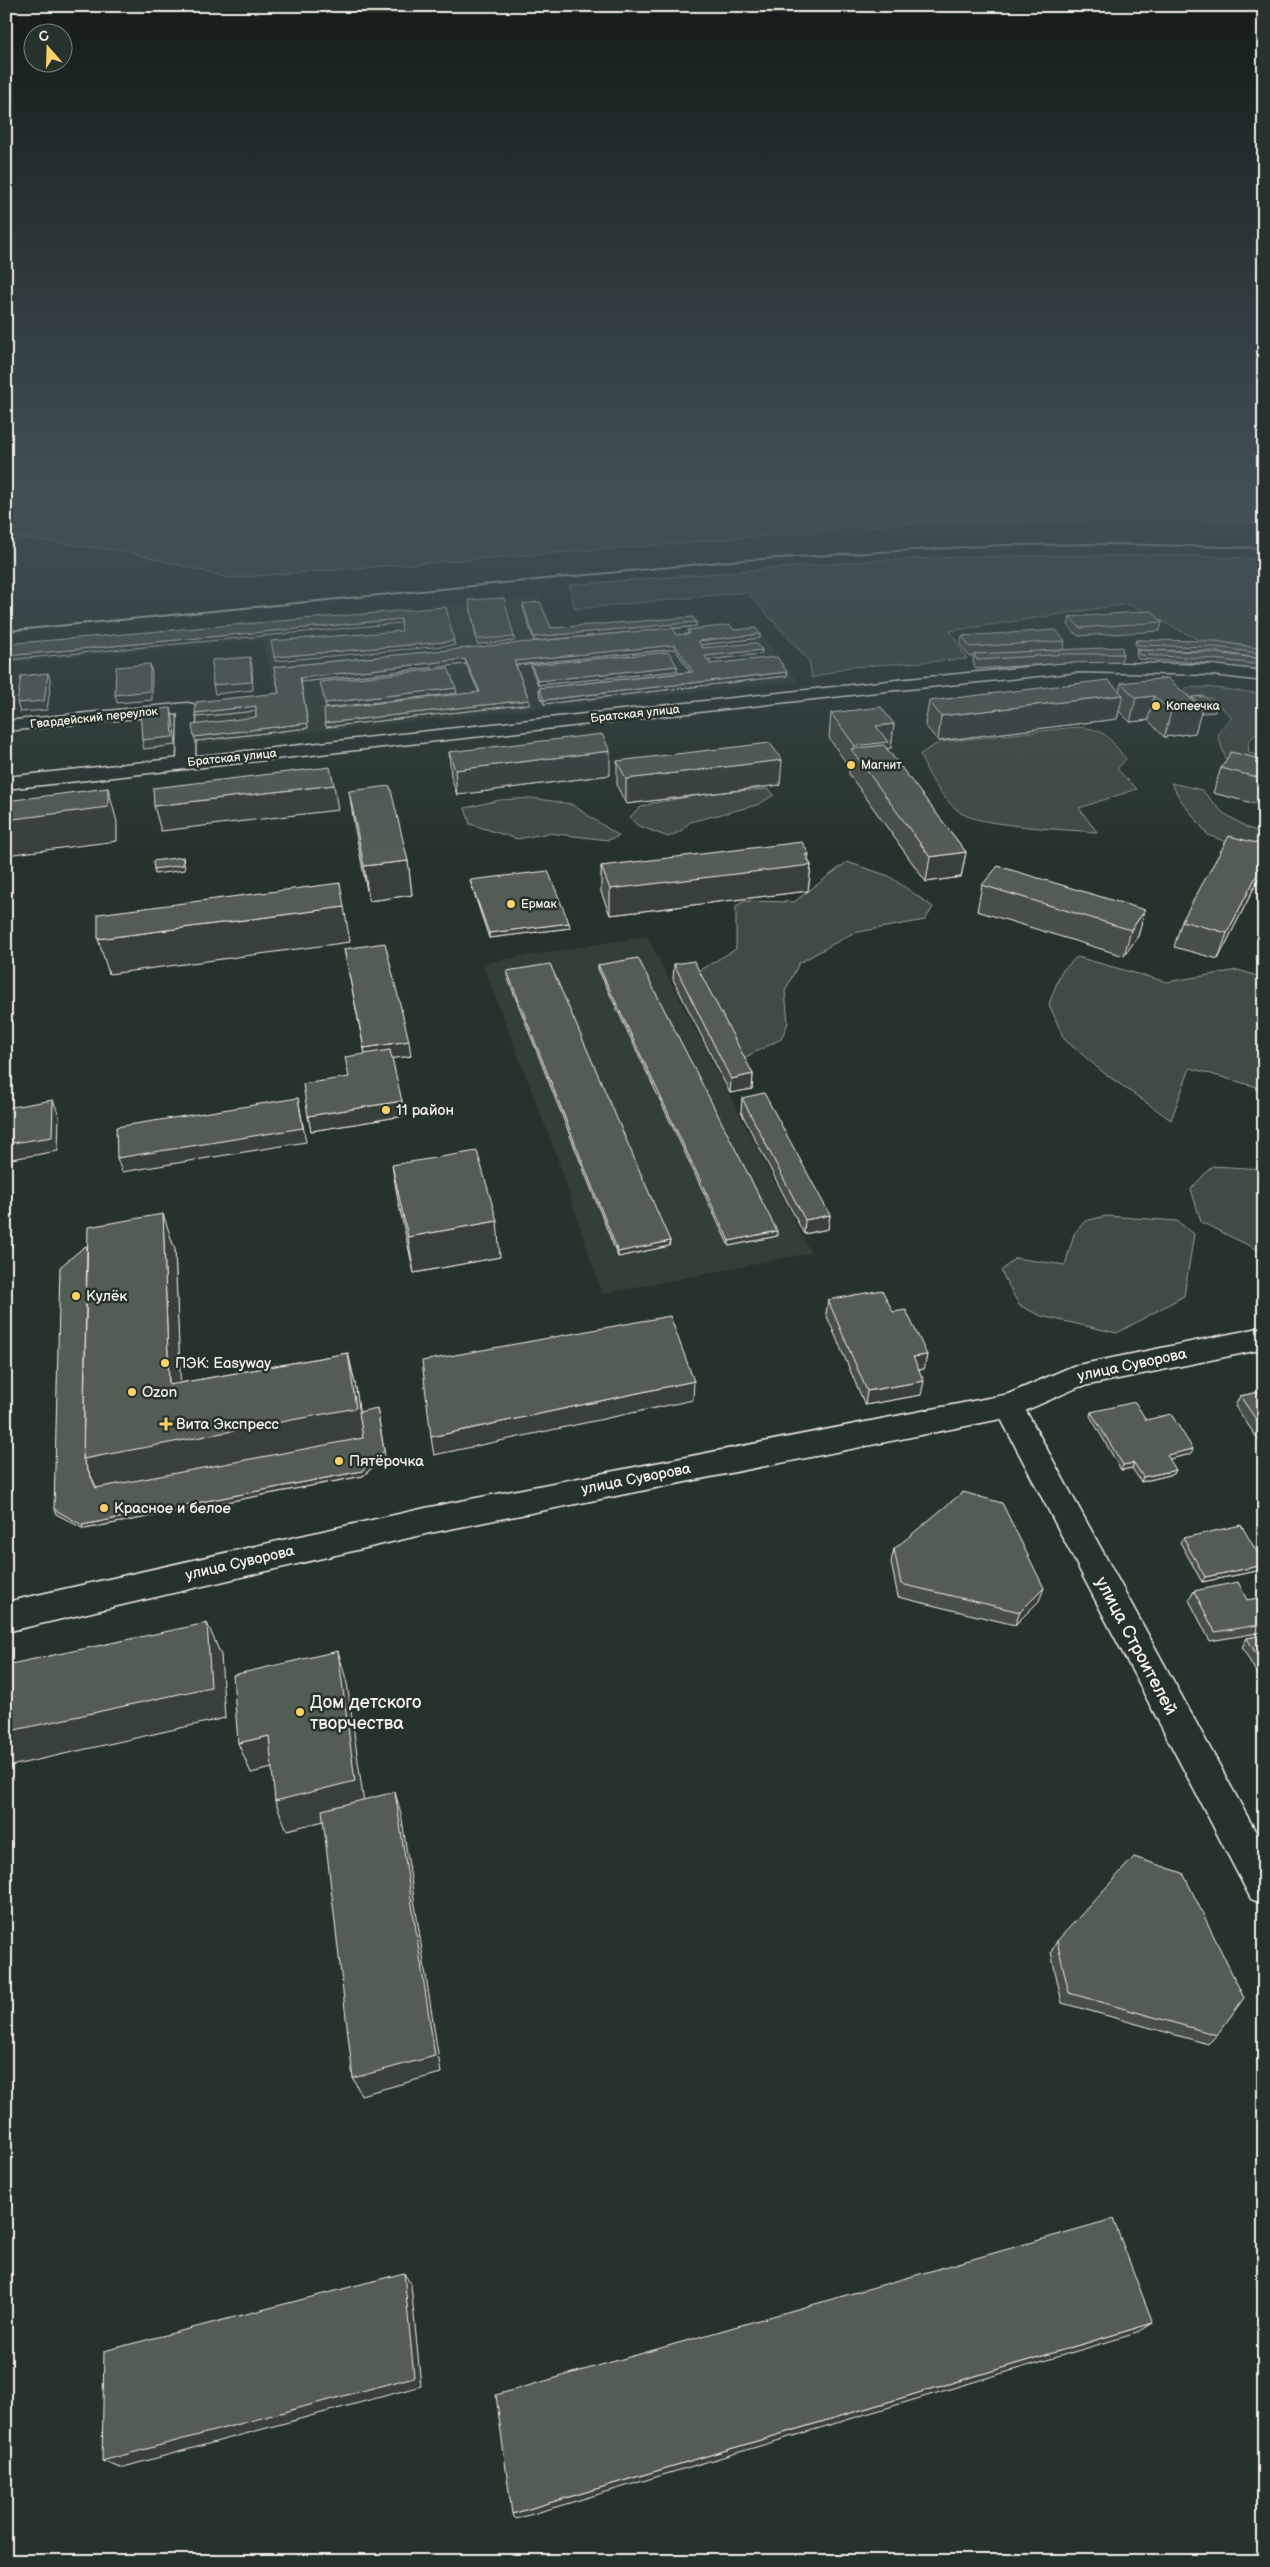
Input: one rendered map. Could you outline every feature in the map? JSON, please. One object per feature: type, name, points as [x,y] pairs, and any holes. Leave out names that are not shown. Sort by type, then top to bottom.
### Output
[{"type":"street","name":"Братская улица","points":[[6,782],[1078,666],[1213,670],[1264,676]]},
{"type":"street","name":"Гвардейский переулок","points":[[6,726],[187,708],[186,763]]},
{"type":"street","name":"улица Суворова","points":[[6,1617],[430,1520],[1009,1406],[1073,1377],[1264,1338]]},
{"type":"street","name":"улица Строителей","points":[[1009,1406],[1264,1886]]},
{"type":"shaded area","points":[[547,610],[555,630],[697,618],[706,630],[735,627],[758,631],[799,681],[190,745],[192,705],[276,694],[262,640],[6,663],[6,647],[414,611]]},
{"type":"shaded area","points":[[763,610],[1090,610],[950,631],[967,659],[849,667],[812,678],[809,661]]},
{"type":"shaded area","points":[[1139,610],[1264,610],[1264,651],[1203,642]]},
{"type":"shaded area","points":[[1206,687],[1264,694],[1264,728],[1248,741],[1249,753],[1264,757],[1264,763],[1253,765],[1226,759],[1218,737],[1221,729],[1232,717],[1211,698],[1190,698],[1184,688]]},
{"type":"shaded area","points":[[1077,727],[1101,732],[1110,740],[1126,759],[1117,769],[1137,789],[1079,808],[1097,832],[1026,827],[986,821],[961,813],[941,794],[920,754],[940,742]]},
{"type":"shaded area","points":[[1171,783],[1202,790],[1222,812],[1248,828],[1264,833],[1264,864],[1239,847],[1208,835],[1180,799]]},
{"type":"shaded area","points":[[769,789],[774,795],[757,805],[690,822],[681,831],[668,837],[637,825],[630,817],[641,807],[653,803],[717,792]]},
{"type":"shaded area","points":[[532,798],[571,804],[619,836],[608,840],[549,833],[517,839],[470,824],[465,808],[499,800]]},
{"type":"shaded area","points":[[847,862],[889,876],[933,907],[925,920],[853,933],[799,963],[785,991],[788,1023],[781,1039],[738,1061],[681,981],[736,949],[736,906],[745,901],[794,902]]},
{"type":"shaded area","points":[[647,936],[811,1253],[602,1294],[555,1151],[482,963]]},
{"type":"shaded area","points":[[1077,957],[1167,982],[1238,970],[1264,978],[1264,1089],[1190,1068],[1171,1120],[1104,1073],[1064,1039],[1049,1004],[1061,972]]},
{"type":"shaded area","points":[[1212,1166],[1264,1169],[1264,1253],[1201,1222],[1191,1189]]},
{"type":"shaded area","points":[[1106,1216],[1177,1221],[1194,1234],[1184,1296],[1117,1333],[1041,1316],[1019,1305],[1001,1271],[1015,1258],[1065,1265],[1074,1234],[1085,1221]]},
{"type":"building","points":[[413,610],[447,610],[454,641],[274,657],[271,641],[402,631],[401,619],[6,656],[6,644]]},
{"type":"building","points":[[471,610],[507,610],[514,637],[477,639]]},
{"type":"building","points":[[525,610],[543,610],[551,628],[693,617],[696,622],[534,637]]},
{"type":"building","points":[[1152,611],[1162,622],[1080,628],[1070,617]]},
{"type":"building","points":[[730,625],[734,630],[756,628],[760,634],[698,641],[703,648],[756,643],[762,650],[705,656],[710,664],[777,657],[787,672],[544,700],[539,688],[693,672],[675,645],[514,661],[529,700],[325,723],[324,709],[480,692],[465,659],[300,678],[308,723],[194,737],[192,725],[256,717],[256,706],[195,713],[196,702],[279,693],[274,667],[673,628],[677,635],[690,634],[688,630]]},
{"type":"building","points":[[1056,630],[1065,641],[970,647],[962,636]]},
{"type":"building","points":[[1136,640],[1216,641],[1264,649],[1264,654],[1214,647],[1138,645]]},
{"type":"building","points":[[1122,647],[1123,654],[1067,654],[977,660],[974,654]]},
{"type":"building","points":[[1137,650],[1206,652],[1264,659],[1264,665],[1203,658],[1139,655]]},
{"type":"building","points":[[669,652],[677,666],[538,681],[531,665]]},
{"type":"building","points":[[250,657],[252,682],[213,685],[212,660]]},
{"type":"building","points":[[150,664],[150,691],[115,695],[116,667]]},
{"type":"building","points":[[448,668],[456,688],[325,703],[320,682]]},
{"type":"building","points":[[48,673],[44,701],[17,703],[21,676]]},
{"type":"building","points":[[1168,678],[1202,709],[1171,712],[1154,696],[1136,698],[1121,683]]},
{"type":"building","points":[[1108,680],[1123,695],[941,716],[929,701]]},
{"type":"building","points":[[1204,696],[1216,708],[1204,709],[1192,697]]},
{"type":"building","points":[[881,707],[894,724],[876,726],[888,742],[855,746],[831,713]]},
{"type":"building","points":[[171,708],[173,737],[142,740],[140,711]]},
{"type":"building","points":[[602,734],[610,751],[455,770],[449,752]]},
{"type":"building","points":[[770,743],[782,760],[626,779],[617,761]]},
{"type":"building","points":[[884,745],[966,852],[930,857],[851,749]]},
{"type":"building","points":[[1231,752],[1264,760],[1264,779],[1221,768]]},
{"type":"building","points":[[330,767],[334,785],[154,806],[153,788]]},
{"type":"building","points":[[390,786],[408,861],[364,866],[349,791]]},
{"type":"building","points":[[108,788],[108,807],[6,820],[6,801]]},
{"type":"building","points":[[1229,836],[1264,845],[1264,861],[1227,933],[1182,921]]},
{"type":"building","points":[[802,842],[809,854],[805,855],[811,865],[610,889],[601,866]]},
{"type":"building","points":[[183,857],[183,865],[154,869],[153,861]]},
{"type":"building","points":[[998,866],[1145,910],[1131,930],[982,885]]},
{"type":"building","points":[[548,871],[569,923],[489,933],[470,880]]},
{"type":"building","points":[[340,883],[344,907],[98,939],[98,914]]},
{"type":"building","points":[[385,943],[409,1041],[364,1048],[344,949]]},
{"type":"building","points":[[638,958],[777,1231],[729,1241],[598,965]]},
{"type":"building","points":[[694,961],[753,1074],[731,1079],[674,964]]},
{"type":"building","points":[[550,964],[670,1241],[618,1252],[507,971]]},
{"type":"building","points":[[390,1050],[402,1101],[308,1116],[303,1084],[349,1077],[345,1057]]},
{"type":"building","points":[[764,1093],[830,1215],[805,1220],[742,1098]]},
{"type":"building","points":[[298,1098],[303,1128],[117,1158],[116,1127]]},
{"type":"building","points":[[53,1100],[52,1137],[6,1144],[6,1108]]},
{"type":"building","points":[[477,1151],[497,1221],[408,1237],[392,1165]]},
{"type":"building","points":[[163,1214],[169,1385],[348,1353],[356,1408],[83,1459],[88,1227]]},
{"type":"building","points":[[87,1246],[83,1459],[96,1488],[363,1438],[359,1412],[377,1408],[384,1451],[362,1471],[82,1525],[54,1509],[60,1267]]},
{"type":"building","points":[[882,1290],[893,1312],[906,1310],[927,1355],[913,1357],[924,1381],[867,1391],[828,1300]]},
{"type":"building","points":[[670,1316],[694,1381],[431,1437],[422,1361]]},
{"type":"building","points":[[1264,1391],[1264,1431],[1240,1396]]},
{"type":"building","points":[[1135,1402],[1146,1420],[1171,1414],[1193,1449],[1167,1455],[1176,1470],[1143,1477],[1134,1463],[1123,1465],[1091,1412]]},
{"type":"building","points":[[963,1492],[1002,1503],[1044,1588],[1020,1612],[901,1584],[894,1549]]},
{"type":"building","points":[[1241,1525],[1264,1565],[1205,1577],[1183,1538]]},
{"type":"building","points":[[1238,1582],[1247,1600],[1263,1597],[1264,1624],[1215,1632],[1194,1591]]},
{"type":"building","points":[[207,1623],[211,1687],[6,1732],[6,1665]]},
{"type":"building","points":[[1264,1635],[1264,1668],[1247,1638]]},
{"type":"building","points":[[338,1651],[355,1781],[275,1801],[269,1736],[238,1743],[233,1675]]},
{"type":"building","points":[[395,1792],[435,2056],[353,2078],[322,1810]]},
{"type":"building","points":[[1134,1857],[1183,1873],[1244,1998],[1217,2035],[1069,1993],[1057,1941]]},
{"type":"building","points":[[1113,2219],[1153,2323],[512,2514],[496,2395]]},
{"type":"building","points":[[404,2273],[414,2377],[102,2461],[104,2351]]},
{"type":"railway","points":[[6,631],[226,610]]},
{"type":"place","name":"Копеечка","points":[[1156,706]]},
{"type":"place","name":"Магнит","points":[[851,765]]},
{"type":"place","name":"Ермак","points":[[511,904]]},
{"type":"place","name":"11 район","points":[[386,1110]]},
{"type":"place","name":"Кулёк","points":[[76,1296]]},
{"type":"place","name":"ПЭК: Easyway","points":[[165,1363]]},
{"type":"place","name":"Ozon","points":[[132,1392]]},
{"type":"place","name":"Вита Экспресс","points":[[166,1424]]},
{"type":"place","name":"Пятёрочка","points":[[339,1461]]},
{"type":"place","name":"Красное и белое","points":[[104,1508]]},
{"type":"place","name":"Дом детского творчества","points":[[300,1712]]}]
